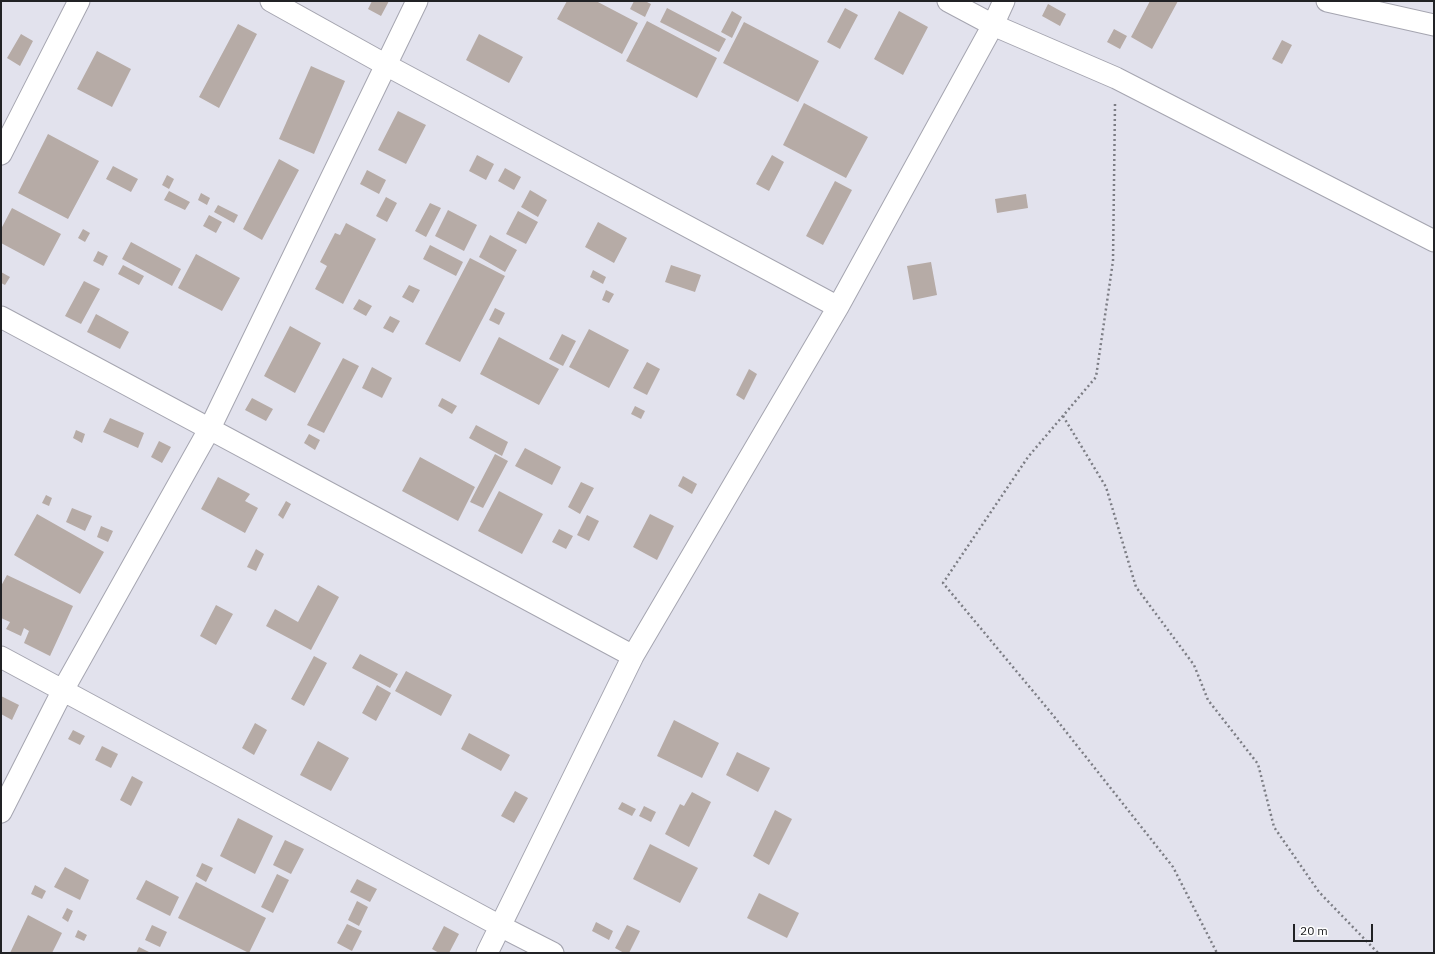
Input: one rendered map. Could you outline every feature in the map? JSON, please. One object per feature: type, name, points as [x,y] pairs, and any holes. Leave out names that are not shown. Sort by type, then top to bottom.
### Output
[{"type":"street","points":[[1,154],[79,1]]},
{"type":"street","points":[[271,1],[386,65],[838,306]]},
{"type":"street","points":[[1,812],[63,690],[210,428],[417,1]]},
{"type":"street","points":[[948,1],[994,26],[1116,78],[1434,241]]},
{"type":"street","points":[[487,953],[633,656],[838,306],[994,26],[1004,1]]},
{"type":"street","points":[[1327,1],[1434,25]]},
{"type":"street","points":[[1,317],[633,656]]},
{"type":"street","points":[[1,657],[500,926],[553,953]]},
{"type":"path","points":[[1116,78],[1113,261],[1096,378],[1028,457],[943,584],[1052,714],[1174,867],[1217,953]]},
{"type":"path","points":[[1063,416],[1106,486],[1136,587],[1194,665],[1208,700],[1258,764],[1274,827],[1319,892],[1378,953]]},
{"type":"building","points":[[372,1],[389,1],[381,16],[368,9]]},
{"type":"building","points":[[567,1],[596,1],[638,23],[622,54],[557,19]]},
{"type":"building","points":[[634,1],[645,1],[651,4],[645,17],[630,9]]},
{"type":"building","points":[[1150,1],[1178,1],[1152,49],[1131,37]]},
{"type":"building","points":[[1048,4],[1066,14],[1060,26],[1042,16]]},
{"type":"building","points":[[667,8],[726,39],[719,52],[660,22]]},
{"type":"building","points":[[845,8],[858,15],[840,49],[827,42]]},
{"type":"building","points":[[732,11],[742,17],[732,38],[721,32]]},
{"type":"building","points":[[899,11],[928,27],[903,75],[874,59]]},
{"type":"building","points":[[647,21],[717,58],[697,98],[626,61]]},
{"type":"building","points":[[744,22],[819,61],[798,102],[723,63]]},
{"type":"building","points":[[238,24],[257,34],[219,108],[199,97]]},
{"type":"building","points":[[1114,29],[1127,36],[1120,49],[1107,42]]},
{"type":"building","points":[[21,34],[33,41],[20,66],[7,58]]},
{"type":"building","points":[[479,34],[523,57],[509,83],[466,60]]},
{"type":"building","points":[[1282,40],[1292,45],[1282,64],[1272,59]]},
{"type":"building","points":[[97,51],[131,69],[112,107],[77,89]]},
{"type":"building","points":[[311,66],[345,81],[314,154],[279,139]]},
{"type":"building","points":[[804,103],[868,137],[846,178],[783,145]]},
{"type":"building","points":[[398,111],[426,125],[406,164],[378,150]]},
{"type":"building","points":[[48,134],[99,161],[68,219],[18,193]]},
{"type":"building","points":[[477,155],[494,164],[486,180],[469,171]]},
{"type":"building","points":[[772,155],[784,162],[769,191],[756,184]]},
{"type":"building","points":[[279,159],[299,170],[262,240],[243,229]]},
{"type":"building","points":[[113,166],[138,179],[131,192],[106,179]]},
{"type":"building","points":[[505,168],[521,177],[514,190],[498,181]]},
{"type":"building","points":[[367,170],[386,180],[379,194],[360,184]]},
{"type":"building","points":[[167,175],[174,179],[169,189],[162,185]]},
{"type":"building","points":[[835,181],[852,190],[823,245],[806,236]]},
{"type":"building","points":[[530,190],[547,200],[538,217],[521,207]]},
{"type":"building","points":[[169,191],[190,202],[185,210],[164,200]]},
{"type":"building","points":[[201,193],[210,198],[207,205],[198,200]]},
{"type":"building","points":[[1026,194],[1028,208],[997,213],[995,199]]},
{"type":"building","points":[[386,197],[397,203],[387,222],[376,216]]},
{"type":"building","points":[[430,203],[441,208],[426,237],[415,231]]},
{"type":"building","points":[[218,205],[238,215],[234,223],[214,212]]},
{"type":"building","points":[[12,208],[61,234],[44,266],[1,243],[1,229]]},
{"type":"building","points":[[448,210],[477,225],[464,251],[435,236]]},
{"type":"building","points":[[518,211],[538,222],[526,244],[506,234]]},
{"type":"building","points":[[209,215],[222,222],[216,233],[203,226]]},
{"type":"building","points":[[598,222],[627,238],[614,263],[585,247]]},
{"type":"building","points":[[346,223],[376,239],[343,304],[315,289],[327,266],[320,262],[335,233],[340,235]]},
{"type":"building","points":[[83,229],[90,233],[85,242],[78,238]]},
{"type":"building","points":[[490,235],[517,250],[505,272],[479,257]]},
{"type":"building","points":[[131,242],[181,269],[172,286],[122,259]]},
{"type":"building","points":[[430,245],[463,262],[456,276],[423,259]]},
{"type":"building","points":[[98,251],[108,256],[103,266],[93,261]]},
{"type":"building","points":[[196,254],[240,278],[222,311],[178,288]]},
{"type":"building","points":[[470,258],[505,276],[460,362],[425,344]]},
{"type":"building","points":[[931,262],[937,295],[913,300],[907,266]]},
{"type":"building","points":[[123,265],[144,276],[139,285],[118,274]]},
{"type":"building","points":[[671,265],[701,275],[695,292],[665,282]]},
{"type":"building","points":[[593,270],[606,277],[603,284],[590,277]]},
{"type":"building","points":[[1,272],[10,277],[5,285],[1,283]]},
{"type":"building","points":[[84,281],[100,289],[81,324],[65,316]]},
{"type":"building","points":[[409,285],[420,290],[413,303],[402,297]]},
{"type":"building","points":[[606,290],[614,294],[609,303],[602,300]]},
{"type":"building","points":[[359,299],[372,306],[366,316],[353,309]]},
{"type":"building","points":[[495,308],[505,313],[499,325],[489,320]]},
{"type":"building","points":[[96,314],[129,332],[120,349],[87,332]]},
{"type":"building","points":[[390,316],[400,321],[393,333],[383,328]]},
{"type":"building","points":[[290,326],[321,343],[295,393],[264,376]]},
{"type":"building","points":[[589,329],[629,350],[609,388],[569,367]]},
{"type":"building","points":[[562,334],[576,341],[563,366],[549,359]]},
{"type":"building","points":[[499,337],[559,369],[539,405],[480,374]]},
{"type":"building","points":[[343,358],[359,366],[324,433],[307,425]]},
{"type":"building","points":[[647,362],[660,369],[647,395],[633,388]]},
{"type":"building","points":[[372,367],[392,378],[382,398],[362,388]]},
{"type":"building","points":[[749,369],[757,374],[744,400],[736,395]]},
{"type":"building","points":[[252,398],[273,409],[266,421],[245,410]]},
{"type":"building","points":[[442,398],[457,406],[452,414],[438,406]]},
{"type":"building","points":[[635,406],[645,411],[641,419],[631,414]]},
{"type":"building","points":[[110,418],[144,433],[138,448],[103,432]]},
{"type":"building","points":[[476,425],[508,442],[502,456],[469,438]]},
{"type":"building","points":[[76,430],[85,434],[82,443],[73,438]]},
{"type":"building","points":[[309,434],[320,440],[315,450],[304,443]]},
{"type":"building","points":[[159,441],[171,447],[162,463],[151,457]]},
{"type":"building","points":[[525,448],[561,467],[552,485],[515,466]]},
{"type":"building","points":[[495,454],[508,461],[483,508],[470,502]]},
{"type":"building","points":[[420,457],[475,487],[458,521],[402,491]]},
{"type":"building","points":[[683,476],[697,484],[692,494],[678,486]]},
{"type":"building","points":[[218,477],[250,494],[245,501],[258,508],[245,533],[201,509]]},
{"type":"building","points":[[581,482],[594,488],[580,514],[568,507]]},
{"type":"building","points":[[499,491],[543,514],[522,554],[478,531]]},
{"type":"building","points":[[46,495],[52,498],[49,506],[42,503]]},
{"type":"building","points":[[286,501],[291,504],[283,519],[278,515]]},
{"type":"building","points":[[72,508],[92,516],[85,531],[66,522]]},
{"type":"building","points":[[37,514],[104,552],[80,594],[14,555]]},
{"type":"building","points":[[650,514],[674,526],[657,560],[633,547]]},
{"type":"building","points":[[587,515],[599,521],[589,541],[577,535]]},
{"type":"building","points":[[101,526],[113,531],[108,542],[97,537]]},
{"type":"building","points":[[559,529],[573,536],[566,549],[552,542]]},
{"type":"building","points":[[256,549],[264,554],[256,571],[247,567]]},
{"type":"building","points":[[7,575],[73,606],[50,656],[24,643],[29,631],[24,628],[21,636],[6,629],[10,622],[1,618],[1,586]]},
{"type":"building","points":[[318,585],[339,597],[311,650],[266,626],[275,609],[298,622]]},
{"type":"building","points":[[216,605],[233,614],[216,645],[200,636]]},
{"type":"building","points":[[360,654],[398,674],[390,688],[352,668]]},
{"type":"building","points":[[314,656],[327,663],[304,706],[291,699]]},
{"type":"building","points":[[406,671],[452,695],[441,716],[395,691]]},
{"type":"building","points":[[377,685],[391,693],[376,721],[362,713]]},
{"type":"building","points":[[1,696],[19,705],[12,720],[1,714]]},
{"type":"building","points":[[674,720],[719,743],[702,778],[657,756]]},
{"type":"building","points":[[255,723],[267,730],[254,755],[242,748]]},
{"type":"building","points":[[73,730],[85,736],[80,745],[68,739]]},
{"type":"building","points":[[469,733],[510,755],[501,771],[461,749]]},
{"type":"building","points":[[318,741],[349,758],[331,791],[300,775]]},
{"type":"building","points":[[102,746],[118,754],[111,768],[95,760]]},
{"type":"building","points":[[737,752],[770,768],[758,792],[726,775]]},
{"type":"building","points":[[132,776],[143,782],[131,806],[120,800]]},
{"type":"building","points":[[515,791],[528,798],[514,823],[501,816]]},
{"type":"building","points":[[692,792],[711,802],[689,847],[665,834],[680,804],[684,806]]},
{"type":"building","points":[[622,802],[636,809],[632,816],[618,809]]},
{"type":"building","points":[[644,806],[656,812],[651,822],[639,816]]},
{"type":"building","points":[[775,810],[792,819],[769,865],[753,856]]},
{"type":"building","points":[[238,818],[273,836],[255,874],[220,856]]},
{"type":"building","points":[[285,840],[304,849],[291,874],[273,865]]},
{"type":"building","points":[[650,844],[698,868],[680,903],[633,879]]},
{"type":"building","points":[[202,863],[213,868],[206,882],[196,876]]},
{"type":"building","points":[[65,867],[89,880],[80,900],[54,887]]},
{"type":"building","points":[[277,874],[289,880],[273,913],[261,907]]},
{"type":"building","points":[[357,879],[377,889],[370,902],[350,892]]},
{"type":"building","points":[[146,880],[179,897],[170,916],[136,899]]},
{"type":"building","points":[[196,882],[266,918],[249,953],[178,918]]},
{"type":"building","points":[[35,885],[46,891],[42,899],[31,894]]},
{"type":"building","points":[[759,893],[799,913],[787,938],[747,918]]},
{"type":"building","points":[[357,901],[368,907],[359,926],[348,920]]},
{"type":"building","points":[[67,908],[73,911],[68,922],[62,918]]},
{"type":"building","points":[[28,915],[62,933],[52,953],[10,953]]},
{"type":"building","points":[[596,922],[613,931],[609,940],[592,931]]},
{"type":"building","points":[[347,924],[362,931],[352,951],[337,943]]},
{"type":"building","points":[[152,925],[167,932],[160,947],[145,940]]},
{"type":"building","points":[[627,925],[640,931],[629,953],[624,953],[615,948]]},
{"type":"building","points":[[444,926],[459,934],[449,953],[439,953],[432,949]]},
{"type":"building","points":[[78,930],[87,935],[84,941],[75,937]]},
{"type":"building","points":[[139,947],[151,953],[136,953]]}]
